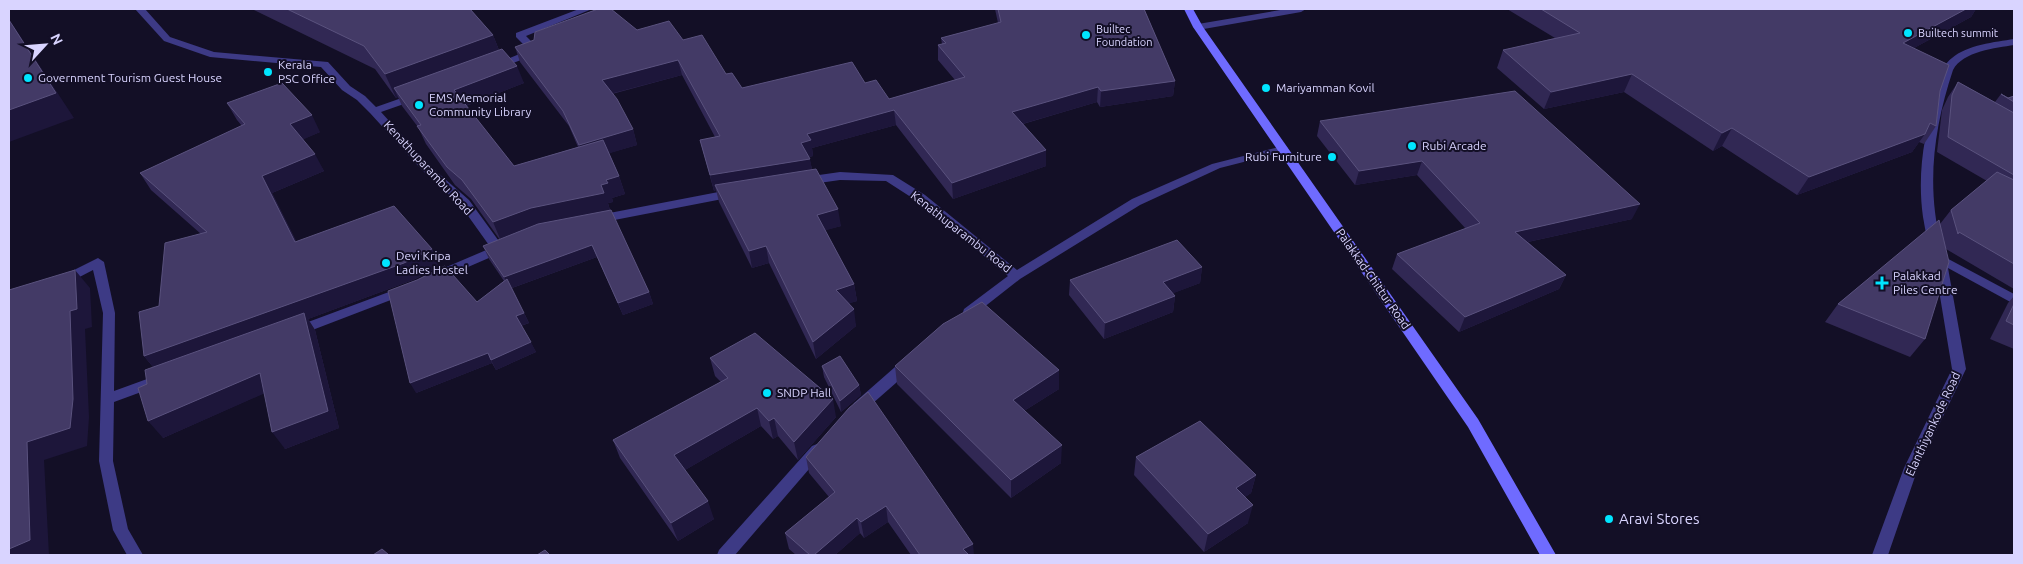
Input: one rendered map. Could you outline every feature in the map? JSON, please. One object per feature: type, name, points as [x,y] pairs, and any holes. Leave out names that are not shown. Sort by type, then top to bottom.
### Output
[{"type":"main road","name":"Palakkad-Chittur Road","points":[[1189,9],[1198,26],[1473,423],[1548,555]]},
{"type":"street","points":[[140,9],[167,39],[213,55],[324,64],[346,88],[361,98],[374,111]]},
{"type":"street","points":[[484,71],[536,51],[519,35],[587,9]]},
{"type":"street","points":[[1198,26],[1301,9]]},
{"type":"street","name":"Elanthiyankode Road","points":[[1880,555],[1911,468],[1959,369],[1939,258],[1929,223],[1926,194],[1936,109],[1948,90],[1945,76],[1956,59],[1994,45],[2014,42]]},
{"type":"street","name":"Kenathuparambu Road","points":[[424,93],[374,111],[425,167],[465,203],[498,249]]},
{"type":"street","name":"Kenathuparambu Road","points":[[961,318],[1016,276],[1136,202],[1216,166],[1283,149]]},
{"type":"street","name":"Kenathuparambu Road","points":[[795,183],[840,176],[889,178],[921,198],[1016,276]]},
{"type":"street","points":[[588,222],[750,190]]},
{"type":"street","points":[[286,335],[422,284],[455,266],[514,242]]},
{"type":"street","points":[[1939,258],[2014,300]]},
{"type":"street","points":[[50,288],[98,262],[109,313],[106,461],[121,530],[135,555]]},
{"type":"street","points":[[852,412],[918,356]]},
{"type":"street","points":[[108,398],[174,375]]},
{"type":"street","points":[[725,555],[825,441]]},
{"type":"building","points":[[287,9],[470,9],[493,35],[385,74],[364,46]]},
{"type":"building","points":[[598,9],[611,9],[637,30],[669,21],[683,40],[702,35],[726,74],[732,73],[742,88],[852,62],[865,83],[876,80],[889,99],[965,77],[938,45],[946,43],[941,38],[1001,22],[998,9],[1144,9],[1175,81],[1101,91],[1098,87],[1012,112],[1046,150],[952,183],[894,110],[807,134],[811,140],[801,143],[810,159],[710,175],[700,140],[720,136],[678,60],[602,80],[617,99],[633,129],[579,145],[563,111],[515,47],[534,40],[535,32]]},
{"type":"building","points":[[1541,9],[1966,9],[1903,43],[1949,65],[1940,91],[1936,126],[1930,123],[1925,134],[1809,177],[1732,128],[1722,133],[1632,74],[1551,92],[1503,50],[1580,33]]},
{"type":"building","points":[[9,20],[56,93],[9,110]]},
{"type":"building","points":[[502,49],[517,66],[454,90],[514,166],[603,140],[619,176],[606,180],[608,183],[601,185],[604,193],[531,208],[493,222],[462,180],[447,167],[417,126],[421,125],[394,88]]},
{"type":"building","points":[[1958,82],[2014,113],[2014,175],[1948,137],[1952,95]]},
{"type":"building","points":[[282,83],[312,115],[290,124],[315,154],[262,176],[295,242],[394,206],[432,249],[404,263],[144,356],[139,312],[159,306],[165,243],[207,232],[140,173],[245,124],[227,103]]},
{"type":"building","points":[[1515,91],[1640,204],[1515,232],[1566,275],[1465,317],[1397,254],[1480,223],[1422,161],[1359,171],[1320,121]]},
{"type":"building","points":[[2001,94],[2008,98],[2014,96],[2014,102]]},
{"type":"building","points":[[816,169],[838,209],[817,215],[854,284],[836,290],[854,309],[813,342],[766,246],[749,251],[715,185]]},
{"type":"building","points":[[1997,172],[2014,180],[2014,264],[1959,232],[1958,234],[1951,210]]},
{"type":"building","points":[[611,210],[649,292],[618,303],[592,245],[504,277],[483,246],[538,224]]},
{"type":"building","points":[[1939,220],[1949,262],[1925,339],[1838,304]]},
{"type":"building","points":[[1177,240],[1202,267],[1163,282],[1175,296],[1105,323],[1070,280]]},
{"type":"building","points":[[445,266],[477,302],[507,279],[524,313],[516,316],[531,342],[491,360],[488,353],[410,383],[388,291],[417,280]]},
{"type":"building","points":[[75,270],[77,309],[70,311],[73,399],[70,428],[27,442],[30,540],[9,549],[9,290]]},
{"type":"building","points":[[982,302],[1059,370],[1013,400],[1062,445],[1011,480],[895,366],[943,324]]},
{"type":"building","points":[[2014,304],[2014,325],[2006,321]]},
{"type":"building","points":[[304,313],[328,411],[272,432],[260,373],[148,421],[138,388],[147,384],[145,370]]},
{"type":"building","points":[[755,333],[833,399],[794,442],[774,418],[769,421],[757,408],[674,455],[708,501],[671,523],[613,440],[728,378],[710,358]]},
{"type":"building","points":[[840,356],[859,385],[840,401],[822,366]]},
{"type":"building","points":[[868,392],[973,544],[963,549],[969,555],[920,555],[886,506],[861,522],[857,518],[814,555],[810,555],[785,533],[835,492],[806,457],[849,408]]},
{"type":"building","points":[[1200,421],[1256,475],[1236,488],[1253,505],[1208,534],[1136,457]]},
{"type":"building","points":[[382,549],[389,555],[373,555]]},
{"type":"building","points":[[545,550],[550,555],[537,555]]},
{"type":"place","name":"Builtech summit","points":[[1908,33]]},
{"type":"place","name":"Builtec Foundation","points":[[1086,35]]},
{"type":"place","name":"Kerala PSC Office","points":[[268,72]]},
{"type":"place","name":"Government Tourism Guest House","points":[[28,78]]},
{"type":"place","name":"Mariyamman Kovil","points":[[1266,88]]},
{"type":"place","name":"EMS Memorial Community Library","points":[[419,105]]},
{"type":"place","name":"Rubi Arcade","points":[[1412,146]]},
{"type":"place","name":"Rubi Furniture","points":[[1332,157]]},
{"type":"place","name":"Devi Kripa Ladies Hostel","points":[[386,263]]},
{"type":"place","name":"Palakkad Piles Centre","points":[[1882,283]]},
{"type":"place","name":"SNDP Hall","points":[[767,393]]},
{"type":"place","name":"Aravi Stores","points":[[1609,519]]}]
